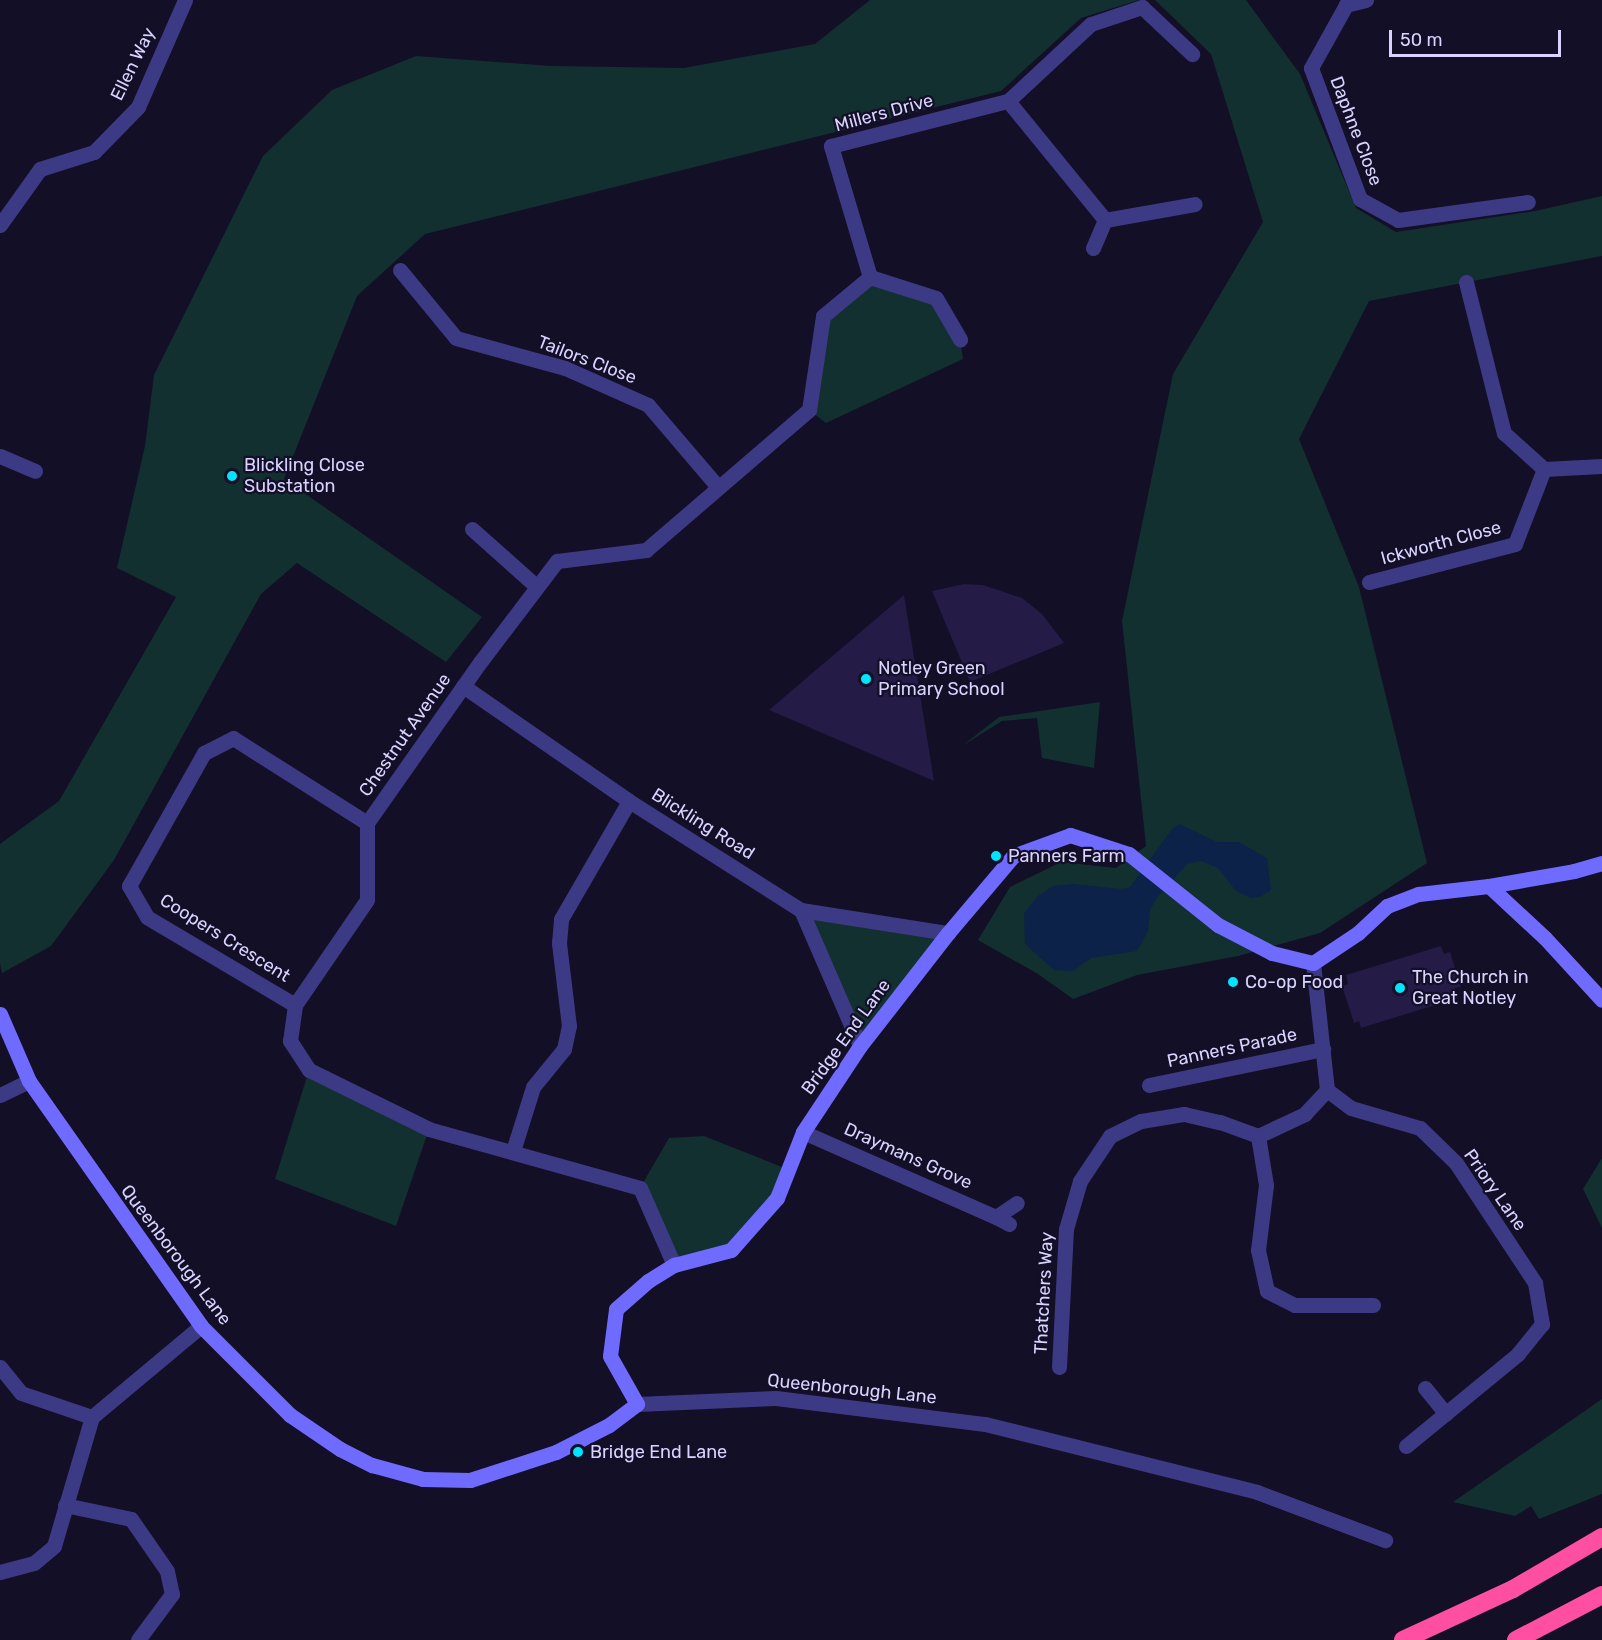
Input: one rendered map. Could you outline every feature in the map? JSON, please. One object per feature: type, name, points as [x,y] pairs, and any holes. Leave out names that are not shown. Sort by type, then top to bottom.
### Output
[{"type":"highway","points":[[1403,1640],[1513,1589],[1602,1537]]},
{"type":"highway","points":[[1516,1640],[1602,1596]]},
{"type":"street","name":"Ellen Way","points":[[0,225],[40,169],[94,152],[138,107],[185,0]]},
{"type":"street","name":"Daphne Close","points":[[1366,0],[1346,5],[1311,68],[1360,199],[1398,220],[1528,202]]},
{"type":"street","name":"Millers Drive","points":[[870,277],[831,146],[1008,101],[1091,24],[1142,7],[1192,54]]},
{"type":"street","points":[[1008,101],[1105,220]]},
{"type":"street","points":[[1105,220],[1195,204]]},
{"type":"street","points":[[1094,248],[1105,220]]},
{"type":"street","name":"Tailors Close","points":[[400,270],[456,338],[565,368],[648,405],[718,487]]},
{"type":"street","points":[[870,277],[936,298],[960,339]]},
{"type":"street","name":"Chestnut Avenue","points":[[674,1265],[640,1188],[429,1129],[309,1070],[290,1041],[296,1005],[367,900],[367,823],[463,686],[557,561],[646,549],[809,410],[823,316],[870,277]]},
{"type":"street","points":[[1466,282],[1504,433],[1544,469],[1602,466]]},
{"type":"street","points":[[0,456],[35,471]]},
{"type":"street","name":"Ickworth Close","points":[[1369,582],[1515,544],[1544,469]]},
{"type":"street","points":[[472,529],[537,587]]},
{"type":"street","name":"Blickling Road","points":[[463,686],[629,801],[801,910],[948,933]]},
{"type":"street","name":"Coopers Crescent","points":[[296,1005],[147,917],[129,886],[204,753],[233,738],[367,823]]},
{"type":"street","points":[[513,1151],[533,1087],[564,1049],[568,1026],[559,943],[561,919],[629,801]]},
{"type":"street","name":"Bridge End Lane","points":[[637,1404],[610,1356],[616,1309],[648,1281],[674,1265],[731,1250],[777,1198],[803,1132],[860,1046],[948,933],[1013,856],[1070,834],[1129,854],[1218,925],[1272,953],[1313,963]]},
{"type":"street","points":[[1373,1305],[1295,1305],[1267,1291],[1258,1250],[1266,1185],[1258,1136],[1305,1113],[1327,1090],[1313,963],[1358,933],[1387,906],[1419,894],[1489,886],[1574,871],[1602,863]]},
{"type":"street","points":[[1489,886],[1545,938],[1602,1000]]},
{"type":"street","points":[[801,910],[860,1046]]},
{"type":"street","name":"Queenborough Lane","points":[[0,1014],[29,1081],[201,1326],[290,1415],[340,1449],[372,1465],[423,1479],[470,1480],[556,1452],[609,1425],[637,1404],[776,1398],[985,1424],[1257,1492],[1385,1540]]},
{"type":"street","name":"Panners Parade","points":[[1149,1085],[1323,1049]]},
{"type":"street","points":[[0,1095],[29,1081]]},
{"type":"street","name":"Priory Lane","points":[[1327,1090],[1351,1108],[1420,1128],[1456,1163],[1535,1283],[1542,1324],[1518,1354],[1407,1446]]},
{"type":"street","name":"Thatchers Way","points":[[1059,1367],[1066,1229],[1080,1181],[1110,1136],[1141,1121],[1184,1114],[1220,1122],[1258,1136]]},
{"type":"street","name":"Draymans Grove","points":[[803,1132],[1002,1221],[1017,1203]]},
{"type":"street","points":[[0,1572],[34,1563],[54,1546],[92,1417],[201,1326]]},
{"type":"street","points":[[0,1367],[21,1393],[92,1417]]},
{"type":"street","points":[[1425,1388],[1446,1413]]},
{"type":"street","points":[[65,1505],[131,1519],[167,1571],[172,1594],[138,1640]]},
{"type":"green space","points":[[870,0],[1139,0],[1081,18],[1001,91],[425,234],[357,296],[284,479],[482,617],[446,662],[297,563],[261,594],[114,860],[51,946],[2,973],[0,963],[0,844],[59,801],[176,597],[117,568],[145,446],[154,375],[263,156],[332,90],[416,56],[551,66],[684,68],[815,44]]},
{"type":"green space","points":[[1155,0],[1246,0],[1300,74],[1356,208],[1396,232],[1535,211],[1602,196],[1602,256],[1369,301],[1299,439],[1359,587],[1427,863],[1320,933],[1238,956],[1137,975],[1073,999],[1038,974],[978,940],[1010,887],[1061,862],[1116,868],[1146,846],[1122,621],[1173,374],[1263,222],[1211,54]]},
{"type":"green space","points":[[870,277],[936,298],[960,339],[963,359],[826,423],[809,410],[823,316]]},
{"type":"green space","points":[[1100,702],[1094,768],[1042,758],[1037,718],[1002,721],[962,746],[999,717]]},
{"type":"green space","points":[[801,910],[948,933],[860,1046]]},
{"type":"green space","points":[[309,1070],[429,1129],[396,1226],[275,1179]]},
{"type":"green space","points":[[704,1136],[787,1169],[777,1198],[731,1250],[674,1265],[640,1188],[669,1138]]},
{"type":"green space","points":[[1602,1158],[1602,1228],[1583,1189]]},
{"type":"green space","points":[[1602,1399],[1602,1494],[1539,1519],[1531,1506],[1515,1516],[1453,1502]]},
{"type":"water","points":[[1180,824],[1217,842],[1239,842],[1267,858],[1271,890],[1260,897],[1251,898],[1236,891],[1218,868],[1201,861],[1187,864],[1157,898],[1150,910],[1148,931],[1137,951],[1091,958],[1073,971],[1054,970],[1025,944],[1024,913],[1038,896],[1053,886],[1073,884],[1121,889],[1130,887],[1172,829]]},
{"type":"building","points":[[964,584],[983,585],[1022,598],[1042,614],[1064,643],[970,682],[932,591]]},
{"type":"building","points":[[904,595],[934,781],[769,710]]},
{"type":"building","name":"The Church in Great Notley","points":[[1441,946],[1444,954],[1450,952],[1461,987],[1455,988],[1458,998],[1361,1028],[1359,1021],[1354,1023],[1342,986],[1348,984],[1346,975]]},
{"type":"place","name":"Blickling Close Substation","points":[[232,476]]},
{"type":"place","name":"Notley Green Primary School","points":[[866,679]]},
{"type":"place","name":"Panners Farm","points":[[996,856]]},
{"type":"place","name":"Co-op Food","points":[[1233,982]]},
{"type":"place","name":"The Church in Great Notley","points":[[1400,988]]},
{"type":"place","name":"Bridge End Lane","points":[[578,1452]]}]
